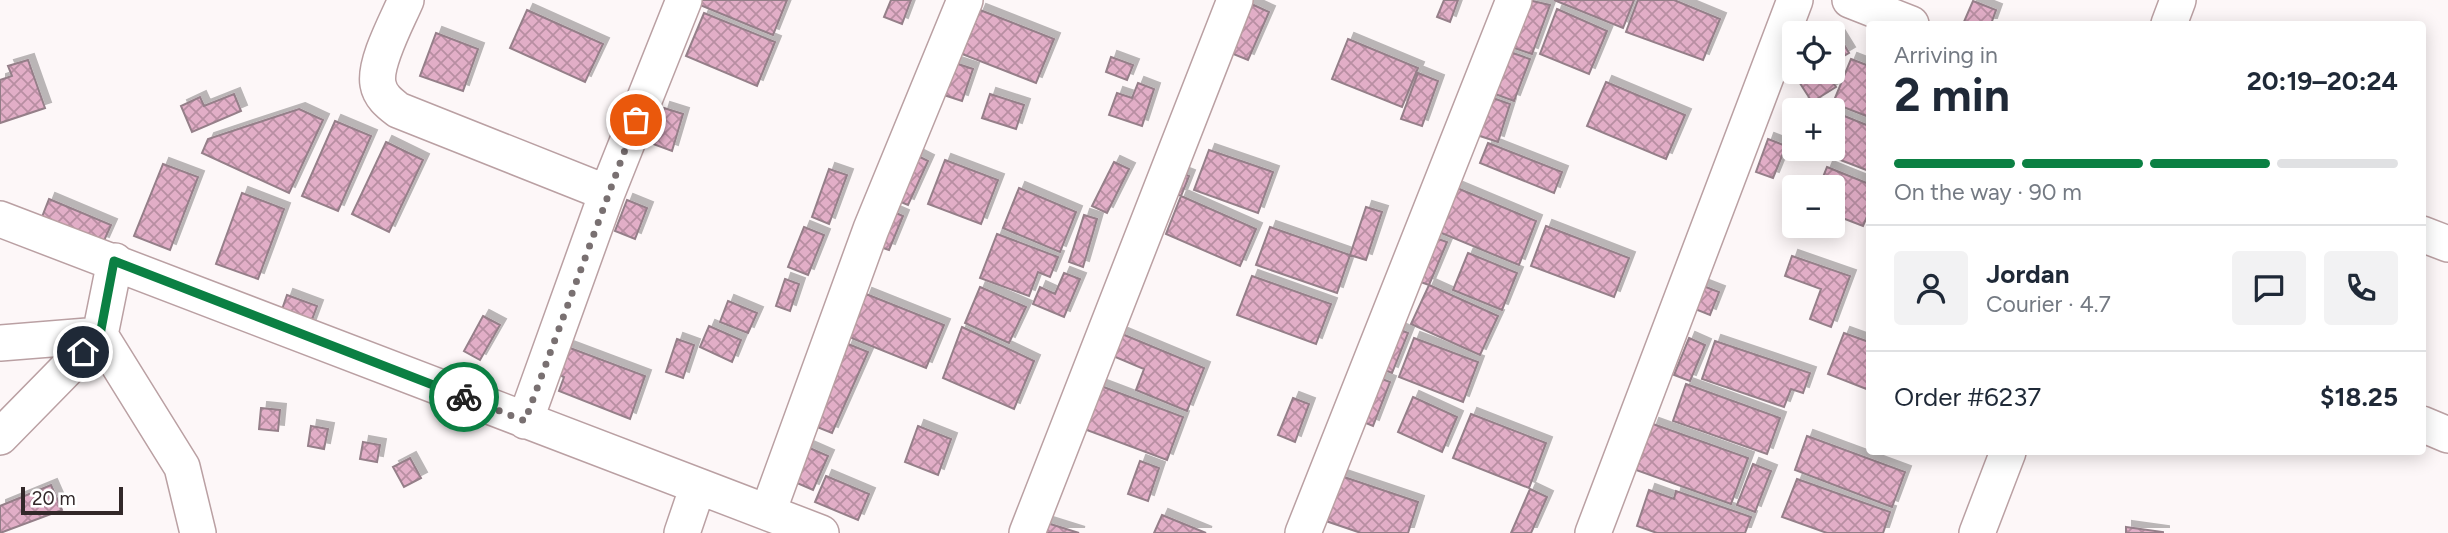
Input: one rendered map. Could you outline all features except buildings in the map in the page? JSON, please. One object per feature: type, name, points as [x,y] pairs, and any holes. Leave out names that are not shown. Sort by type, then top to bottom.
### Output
[{"type":"street","points":[[406,0],[378,68],[378,85],[384,98],[398,110],[607,193]]},
{"type":"street","points":[[525,421],[607,193],[684,0]]},
{"type":"street","points":[[768,512],[871,229],[965,0]]},
{"type":"street","points":[[1027,533],[1235,0]]},
{"type":"street","points":[[1303,533],[1514,0]]},
{"type":"street","points":[[1593,533],[1795,0]]},
{"type":"street","points":[[1850,0],[1903,21]]},
{"type":"street","points":[[2170,21],[2178,0]]},
{"type":"street","points":[[0,219],[821,533]]},
{"type":"street","points":[[2426,236],[2448,244]]},
{"type":"street","points":[[0,437],[100,335],[114,261]]},
{"type":"street","points":[[0,343],[100,335]]},
{"type":"street","points":[[100,335],[182,467],[198,533]]},
{"type":"street","points":[[2426,426],[2448,435]]},
{"type":"street","points":[[1977,533],[2007,455]]},
{"type":"street","points":[[682,533],[698,486]]},
{"type":"way so far","points":[[464,397],[525,421],[636,120]]},
{"type":"route","points":[[83,352],[100,335],[114,261],[464,397]]}]
